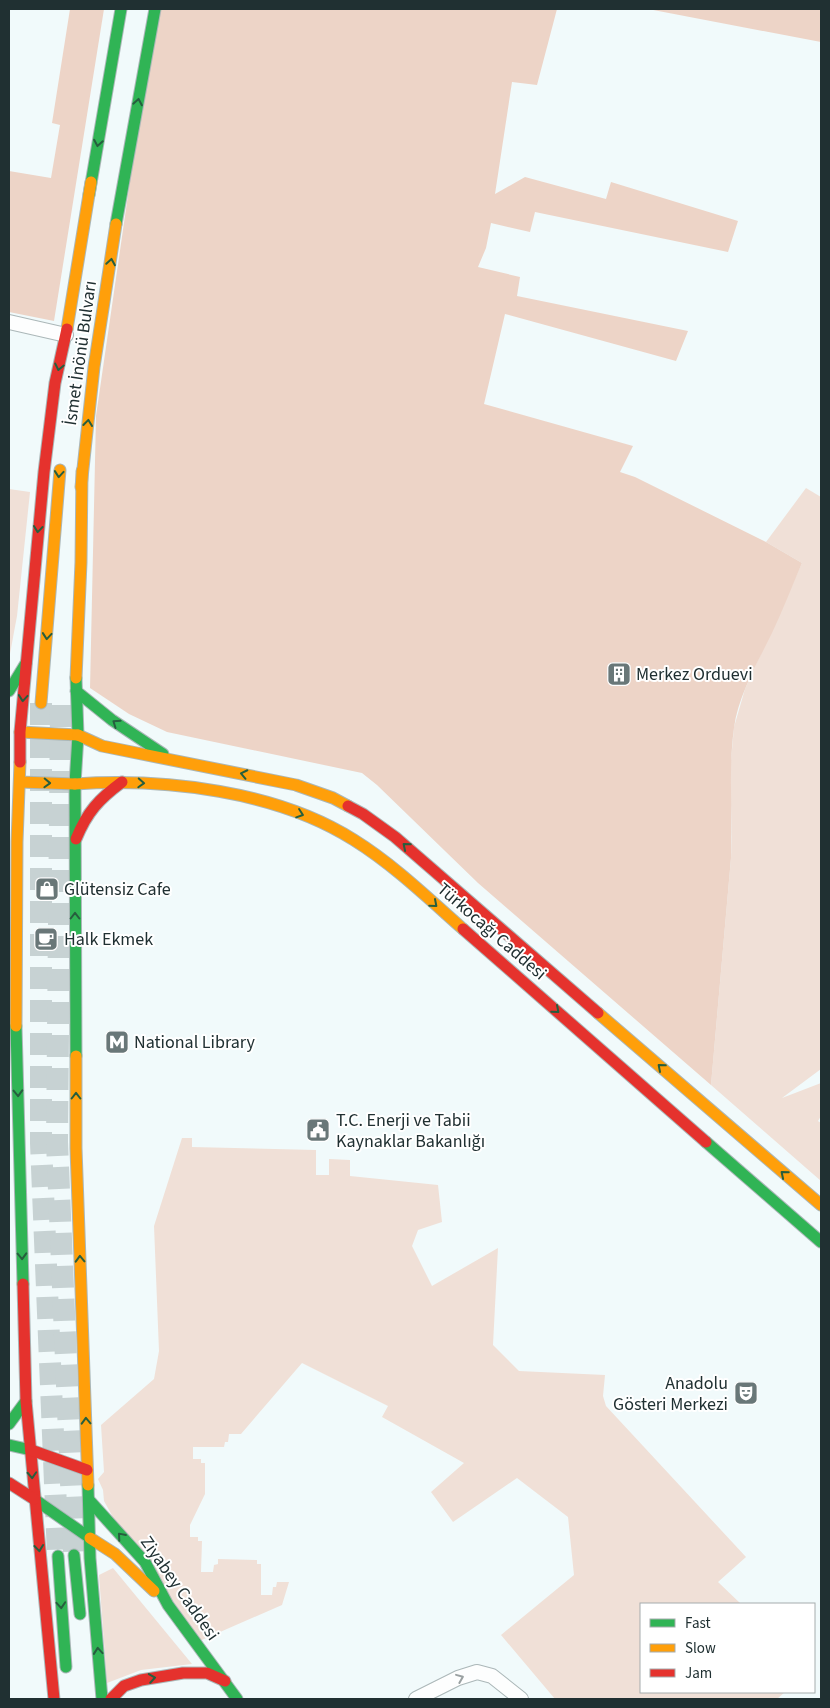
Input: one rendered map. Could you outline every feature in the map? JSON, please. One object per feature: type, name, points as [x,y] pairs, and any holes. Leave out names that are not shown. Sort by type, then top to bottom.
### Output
[{"type":"main road","name":"İsmet İnönü Bulvarı","points":[[71,366],[91,182],[121,9]]},
{"type":"main road","name":"İsmet İnönü Bulvarı","points":[[65,656],[82,471],[98,343],[118,212],[154,9]]},
{"type":"main road","points":[[54,1699],[26,1401],[15,1004],[17,842],[14,734],[26,663],[46,462],[56,383],[66,335],[91,182]]},
{"type":"main road","points":[[41,703],[60,462]]},
{"type":"main road","points":[[82,471],[76,691],[78,735],[75,784],[76,1148],[90,1538],[102,1699]]},
{"type":"main road","points":[[9,691],[26,663]]},
{"type":"main road","points":[[76,691],[112,720],[171,759]]},
{"type":"main road","points":[[14,734],[78,735]]},
{"type":"main road","name":"Türkocağı Caddesi","points":[[78,735],[102,746],[296,785],[333,798],[363,814],[430,866],[719,1135],[821,1242]]},
{"type":"main road","name":"Türkocağı Caddesi","points":[[14,781],[75,784],[122,782],[188,787],[277,806],[309,817],[342,833],[395,870],[719,1135],[821,1206]]},
{"type":"main road","points":[[75,841],[84,819],[92,807],[102,796],[122,782]]},
{"type":"main road","points":[[9,1424],[26,1401]]},
{"type":"main road","points":[[9,1444],[87,1470]]},
{"type":"main road","points":[[9,1483],[115,1554],[168,1605]]},
{"type":"main road","name":"Ziyabey Caddesi","points":[[90,1500],[145,1562],[168,1605],[237,1699]]},
{"type":"main road","points":[[74,1555],[81,1622]]},
{"type":"main road","points":[[58,1556],[66,1680]]},
{"type":"main road","points":[[111,1699],[124,1686],[149,1678],[184,1673],[207,1673],[225,1681]]},
{"type":"street","points":[[9,322],[66,335]]},
{"type":"street","points":[[416,1699],[458,1678],[477,1672],[492,1676],[521,1699]]},
{"type":"shaded area","points":[[70,9],[104,9],[54,321],[9,312],[9,171],[51,178],[60,125],[52,123]]},
{"type":"shaded area","points":[[155,9],[557,9],[537,85],[512,82],[495,194],[525,177],[606,199],[611,182],[738,221],[728,252],[535,212],[530,232],[491,223],[486,248],[478,267],[520,277],[517,296],[688,331],[676,361],[505,314],[484,404],[633,446],[620,472],[635,477],[766,542],[802,563],[744,692],[736,716],[731,761],[731,858],[711,1085],[478,883],[377,785],[362,773],[167,732],[129,714],[90,688],[96,416]]},
{"type":"shaded area","points":[[648,9],[821,9],[821,42]]},
{"type":"shaded area","points":[[806,488],[821,497],[821,1069],[782,1098],[821,1083],[821,1116],[818,1121],[821,1123],[821,1181],[711,1085],[731,858],[730,772],[734,727],[745,689],[802,563],[766,542]]},
{"type":"shaded area","points":[[9,489],[30,492],[17,616],[9,659]]},
{"type":"shaded area","points":[[182,1138],[192,1138],[192,1147],[316,1150],[316,1175],[329,1175],[329,1159],[350,1160],[350,1176],[438,1185],[442,1222],[418,1230],[412,1246],[432,1286],[498,1248],[493,1345],[519,1371],[605,1375],[603,1396],[606,1406],[746,1557],[718,1582],[740,1603],[640,1603],[640,1693],[784,1693],[777,1699],[555,1699],[501,1635],[574,1575],[568,1517],[517,1478],[453,1522],[431,1492],[464,1463],[382,1417],[388,1406],[302,1363],[241,1434],[229,1434],[228,1442],[225,1442],[224,1447],[193,1447],[193,1459],[201,1459],[201,1463],[205,1463],[205,1494],[190,1525],[190,1537],[198,1537],[198,1541],[202,1541],[201,1572],[213,1572],[214,1565],[218,1564],[218,1559],[257,1560],[257,1564],[261,1564],[261,1595],[272,1595],[273,1587],[276,1587],[277,1582],[289,1582],[282,1605],[195,1643],[160,1603],[104,1501],[103,1490],[98,1479],[104,1472],[101,1425],[154,1379],[159,1351],[154,1226]]},
{"type":"shaded area","points":[[113,1568],[192,1664],[141,1670],[107,1683],[99,1575]]},
{"type":"tunnel","points":[[41,703],[41,1143],[58,1556]]},
{"type":"tunnel","points":[[61,705],[57,1142],[74,1555]]},
{"type":"traffic: fast","points":[[89,195],[121,9]]},
{"type":"traffic: fast","points":[[116,224],[155,9]]},
{"type":"traffic: fast","points":[[9,691],[26,663]]},
{"type":"traffic: fast","points":[[76,678],[78,735],[75,784],[76,1056]]},
{"type":"traffic: fast","points":[[76,691],[112,720],[163,754]]},
{"type":"traffic: fast","points":[[16,1026],[23,1284]]},
{"type":"traffic: fast","points":[[706,1142],[821,1242]]},
{"type":"traffic: fast","points":[[9,1424],[26,1401]]},
{"type":"traffic: fast","points":[[9,1445],[31,1450]]},
{"type":"traffic: fast","points":[[88,1485],[90,1558],[102,1699]]},
{"type":"traffic: fast","points":[[34,1499],[90,1538]]},
{"type":"traffic: fast","points":[[89,1500],[145,1562],[168,1605],[237,1699]]},
{"type":"traffic: fast","points":[[74,1555],[80,1614]]},
{"type":"traffic: fast","points":[[58,1556],[66,1667]]},
{"type":"traffic: slow","points":[[67,329],[91,182]]},
{"type":"traffic: slow","points":[[81,487],[94,367],[116,224]]},
{"type":"traffic: slow","points":[[41,703],[60,470]]},
{"type":"traffic: slow","points":[[76,678],[81,562],[82,471]]},
{"type":"traffic: slow","points":[[20,732],[78,735]]},
{"type":"traffic: slow","points":[[78,735],[102,746],[296,785],[333,798],[348,806]]},
{"type":"traffic: slow","points":[[16,1026],[17,842],[20,762]]},
{"type":"traffic: slow","points":[[20,782],[75,784]]},
{"type":"traffic: slow","points":[[75,784],[146,783],[183,786],[256,799],[291,810],[324,823],[369,850],[410,882],[463,929]]},
{"type":"traffic: slow","points":[[598,1013],[821,1205]]},
{"type":"traffic: slow","points":[[76,1056],[76,1148],[88,1485]]},
{"type":"traffic: slow","points":[[90,1538],[115,1554],[154,1591]]},
{"type":"traffic: jam","points":[[20,762],[20,732],[44,472],[55,383],[67,329]]},
{"type":"traffic: jam","points":[[76,839],[94,807],[122,782]]},
{"type":"traffic: jam","points":[[348,806],[363,814],[395,837],[598,1013]]},
{"type":"traffic: jam","points":[[463,929],[706,1142]]},
{"type":"traffic: jam","points":[[23,1284],[26,1401],[54,1699]]},
{"type":"traffic: jam","points":[[31,1450],[87,1470]]},
{"type":"traffic: jam","points":[[9,1483],[34,1499]]},
{"type":"traffic: jam","points":[[111,1699],[124,1686],[141,1680],[183,1673],[207,1673],[225,1681]]},
{"type":"place","name":"Merkez Orduevi","points":[[619,674]]},
{"type":"place","name":"Glütensiz Cafe","points":[[47,889]]},
{"type":"place","name":"Halk Ekmek","points":[[46,939]]},
{"type":"place","name":"National Library","points":[[117,1042]]},
{"type":"place","name":"T.C. Enerji ve Tabii Kaynaklar Bakanlığı","points":[[318,1130]]},
{"type":"place","name":"Anadolu Gösteri Merkezi","points":[[746,1393]]}]
